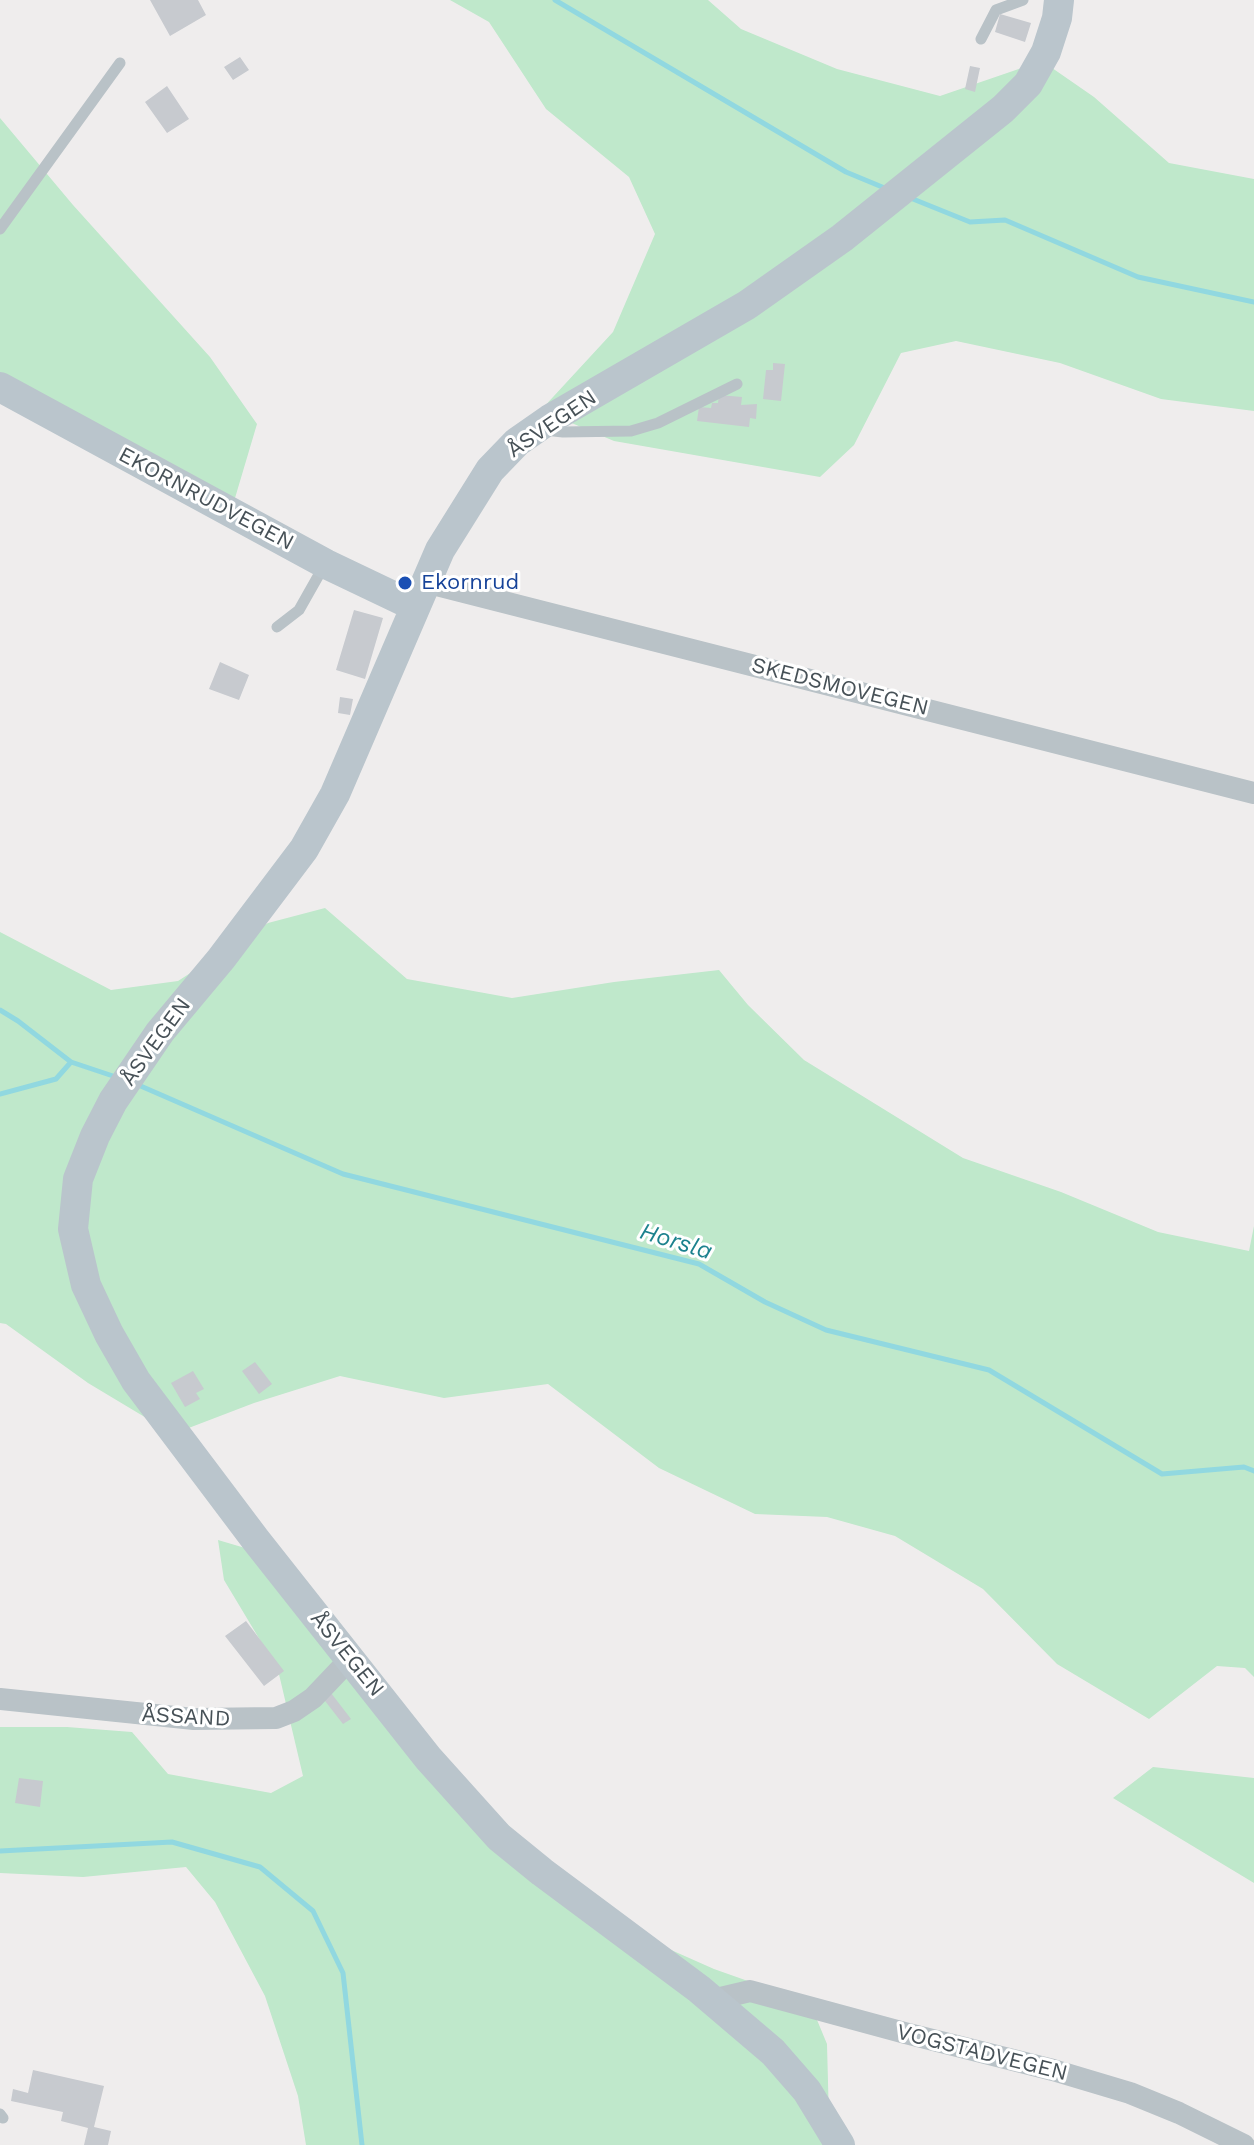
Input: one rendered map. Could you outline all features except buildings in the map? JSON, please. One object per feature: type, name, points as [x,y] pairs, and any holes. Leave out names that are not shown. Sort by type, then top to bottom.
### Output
[{"type":"main road","name":"ÅSVEGEN","points":[[840,2145],[807,2091],[773,2052],[712,2000],[499,1837],[428,1758],[255,1539],[136,1381],[109,1334],[86,1285],[73,1229],[78,1179],[113,1101],[160,1032],[221,959],[304,849],[335,794],[420,594],[463,510],[490,470],[517,442],[536,429],[747,305],[842,238],[1003,109],[1028,84],[1046,52],[1057,18],[1059,0]]},
{"type":"main road","name":"EKORNRUDVEGEN","points":[[0,387],[326,564],[420,594]]},
{"type":"street","name":"SKEDSMOVEGEN","points":[[420,594],[1254,793]]},
{"type":"street","name":"ÅSSAND","points":[[0,1699],[194,1719],[244,1721],[276,1718],[294,1711],[313,1698],[351,1658]]},
{"type":"street","name":"VOGSTADVEGEN","points":[[712,2000],[750,1991],[1053,2070],[1130,2093],[1244,2145]]},
{"type":"lane","points":[[981,39],[996,10],[1018,1]]},
{"type":"lane","points":[[0,229],[120,63]]},
{"type":"lane","points":[[536,429],[563,432],[631,431],[658,423],[737,384]]},
{"type":"lane","points":[[277,627],[299,610],[326,564]]},
{"type":"green space","points":[[450,0],[708,0],[741,29],[837,69],[940,96],[1042,61],[1094,97],[1169,163],[1254,179],[1254,411],[1161,399],[1060,363],[956,341],[901,353],[854,445],[820,477],[614,441],[541,410],[613,332],[655,234],[629,177],[546,109],[489,22]]},
{"type":"green space","points":[[0,118],[73,205],[210,357],[257,424],[235,498],[0,398]]},
{"type":"green space","points":[[325,908],[407,979],[512,998],[719,970],[748,1005],[804,1060],[963,1158],[1061,1192],[1158,1232],[1249,1251],[1254,1226],[1254,1677],[1245,1668],[1217,1666],[1149,1719],[1057,1664],[983,1589],[895,1536],[827,1517],[755,1514],[659,1468],[548,1384],[444,1398],[340,1376],[254,1403],[173,1434],[88,1383],[6,1324],[0,1323],[0,932],[111,990],[178,981],[268,923]]},
{"type":"green space","points":[[218,1540],[262,1553],[390,1716],[617,1926],[714,1969],[810,2003],[827,2044],[829,2120],[839,2145],[306,2145],[298,2096],[265,1996],[215,1902],[186,1867],[83,1877],[0,1873],[0,1727],[67,1727],[132,1732],[168,1774],[271,1793],[303,1776],[278,1670],[224,1580]]},
{"type":"green space","points":[[1153,1767],[1254,1778],[1254,1883],[1113,1798]]},
{"type":"waterway","points":[[555,0],[846,172],[887,189]]},
{"type":"waterway","points":[[908,197],[970,222],[1005,220],[1138,277],[1254,302]]},
{"type":"waterway","points":[[0,1010],[71,1062],[116,1077]]},
{"type":"waterway","points":[[0,1094],[56,1079],[71,1062]]},
{"type":"waterway","name":"Horsla","points":[[136,1084],[343,1174],[699,1264],[765,1302],[826,1330],[989,1370],[1162,1474],[1244,1467],[1254,1471]]},
{"type":"waterway","points":[[0,1851],[172,1842],[260,1867],[313,1911],[343,1973],[362,2145]]},
{"type":"place","name":"Ekornrud","points":[[405,583]]}]
